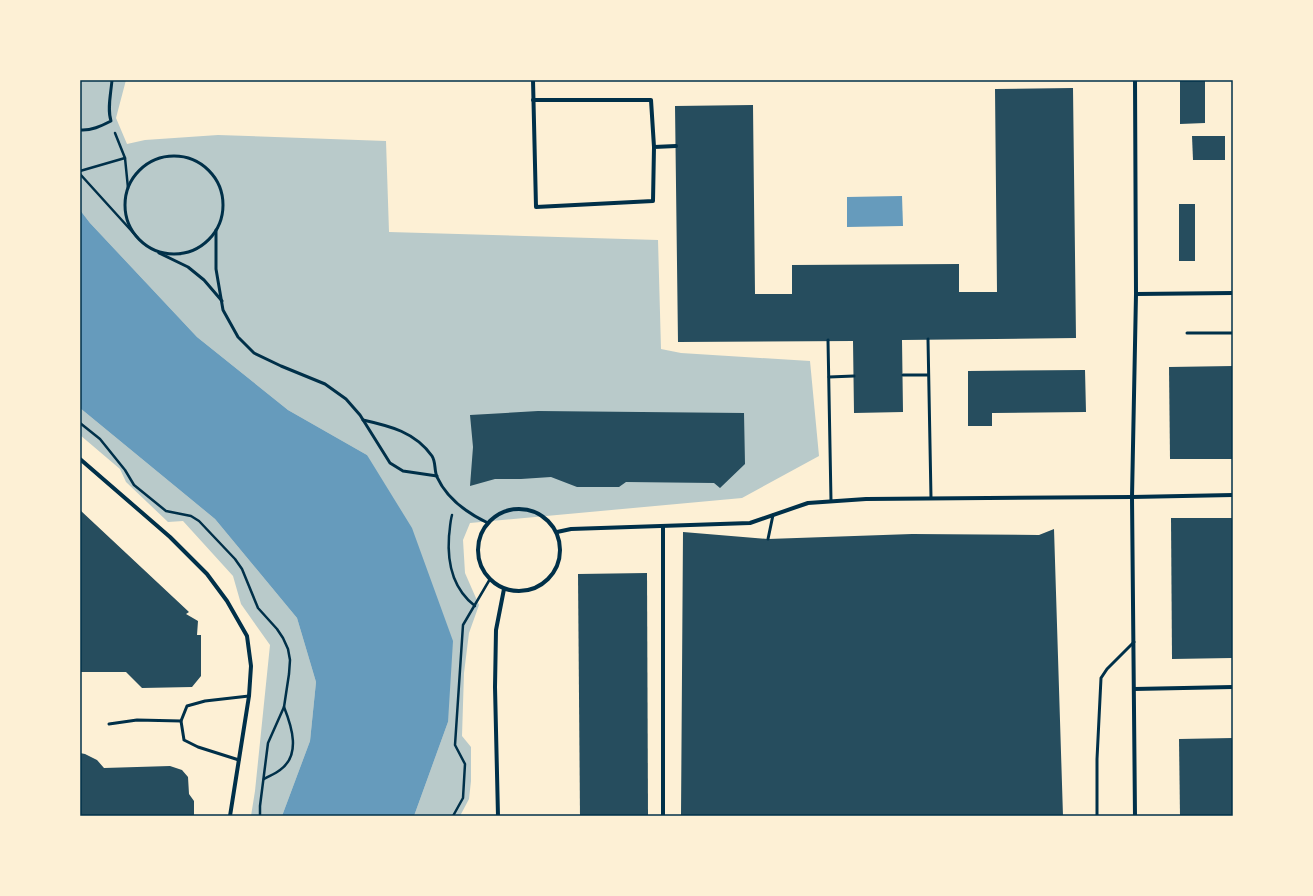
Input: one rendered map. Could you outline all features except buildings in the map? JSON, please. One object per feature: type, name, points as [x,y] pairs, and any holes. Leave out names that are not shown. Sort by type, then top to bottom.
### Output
[{"type":"street","points":[[532,80],[536,207],[653,201],[654,147],[651,100],[533,100]]},
{"type":"street","points":[[1135,80],[1136,294],[1132,497],[1135,816]]},
{"type":"street","points":[[654,147],[676,146]]},
{"type":"street","points":[[1136,294],[1233,293]]},
{"type":"street","points":[[80,459],[170,537],[207,574],[227,601],[248,636],[251,666],[249,696],[230,816]]},
{"type":"street","points":[[557,532],[571,528],[750,523],[808,503],[866,499],[1233,495]]},
{"type":"street","points":[[522,508],[536,512],[548,520],[557,532],[560,546],[560,560],[554,573],[544,584],[531,590],[517,592],[504,590],[493,583],[484,573],[479,561],[478,548],[481,535],[488,523],[497,515],[509,510],[522,508]]},
{"type":"street","points":[[663,526],[663,816]]},
{"type":"street","points":[[498,816],[495,687],[496,630],[504,590]]},
{"type":"street","points":[[1134,690],[1233,687]]},
{"type":"lane","points":[[80,130],[86,131],[93,129],[111,121],[110,99],[112,80]]},
{"type":"lane","points":[[157,253],[181,254],[197,249],[210,239],[219,226],[223,209],[222,193],[216,178],[205,166],[190,158],[174,155],[158,158],[144,166],[128,188],[126,208],[129,224],[138,238],[157,253],[188,267],[204,280],[222,301]]},
{"type":"lane","points":[[216,230],[216,269],[223,310],[238,337],[254,353],[325,384],[346,399],[363,420],[390,463],[403,471],[437,476]]},
{"type":"lane","points":[[1187,333],[1233,333]]},
{"type":"lane","points":[[928,339],[931,498]]},
{"type":"lane","points":[[828,340],[830,502]]},
{"type":"lane","points":[[903,376],[928,375]]},
{"type":"lane","points":[[829,376],[854,376]]},
{"type":"lane","points":[[363,420],[391,427],[411,435],[433,458],[437,476],[448,494],[464,510],[488,523]]},
{"type":"lane","points":[[768,539],[773,515]]},
{"type":"lane","points":[[1097,816],[1097,759],[1100,678],[1107,668],[1134,642]]},
{"type":"lane","points":[[239,760],[198,747],[184,740],[181,721],[187,706],[249,696]]},
{"type":"lane","points":[[109,724],[137,720],[181,721]]},
{"type":"path","points":[[111,121],[125,158],[128,188]]},
{"type":"path","points":[[80,171],[125,158]]},
{"type":"path","points":[[80,174],[138,238]]},
{"type":"path","points":[[456,503],[450,520],[448,549],[451,572],[458,588],[469,602],[475,606]]},
{"type":"path","points":[[453,816],[463,798],[465,764],[455,745],[463,625],[490,579]]},
{"type":"path","points":[[263,779],[280,770],[292,755],[293,737],[284,707]]},
{"type":"shaded area","points":[[80,80],[126,80],[116,118],[127,144],[145,140],[218,135],[386,141],[389,232],[658,240],[661,349],[681,353],[810,361],[819,456],[742,498],[470,523],[463,540],[465,573],[479,605],[469,633],[464,673],[462,736],[471,747],[471,781],[469,799],[460,816],[414,816],[448,722],[367,455],[288,410],[197,337],[90,223],[80,210]]},
{"type":"shaded area","points":[[80,408],[215,519],[297,618],[316,682],[310,741],[282,816],[251,816],[255,791],[270,645],[241,604],[233,576],[183,521],[168,522],[126,482],[120,469],[80,435]]},
{"type":"water","points":[[902,196],[903,226],[847,227],[847,197]]},
{"type":"water","points":[[80,210],[90,223],[197,337],[288,410],[367,455],[412,528],[453,641],[448,722],[414,816],[282,816],[310,741],[316,682],[297,618],[215,519],[80,408]]}]
